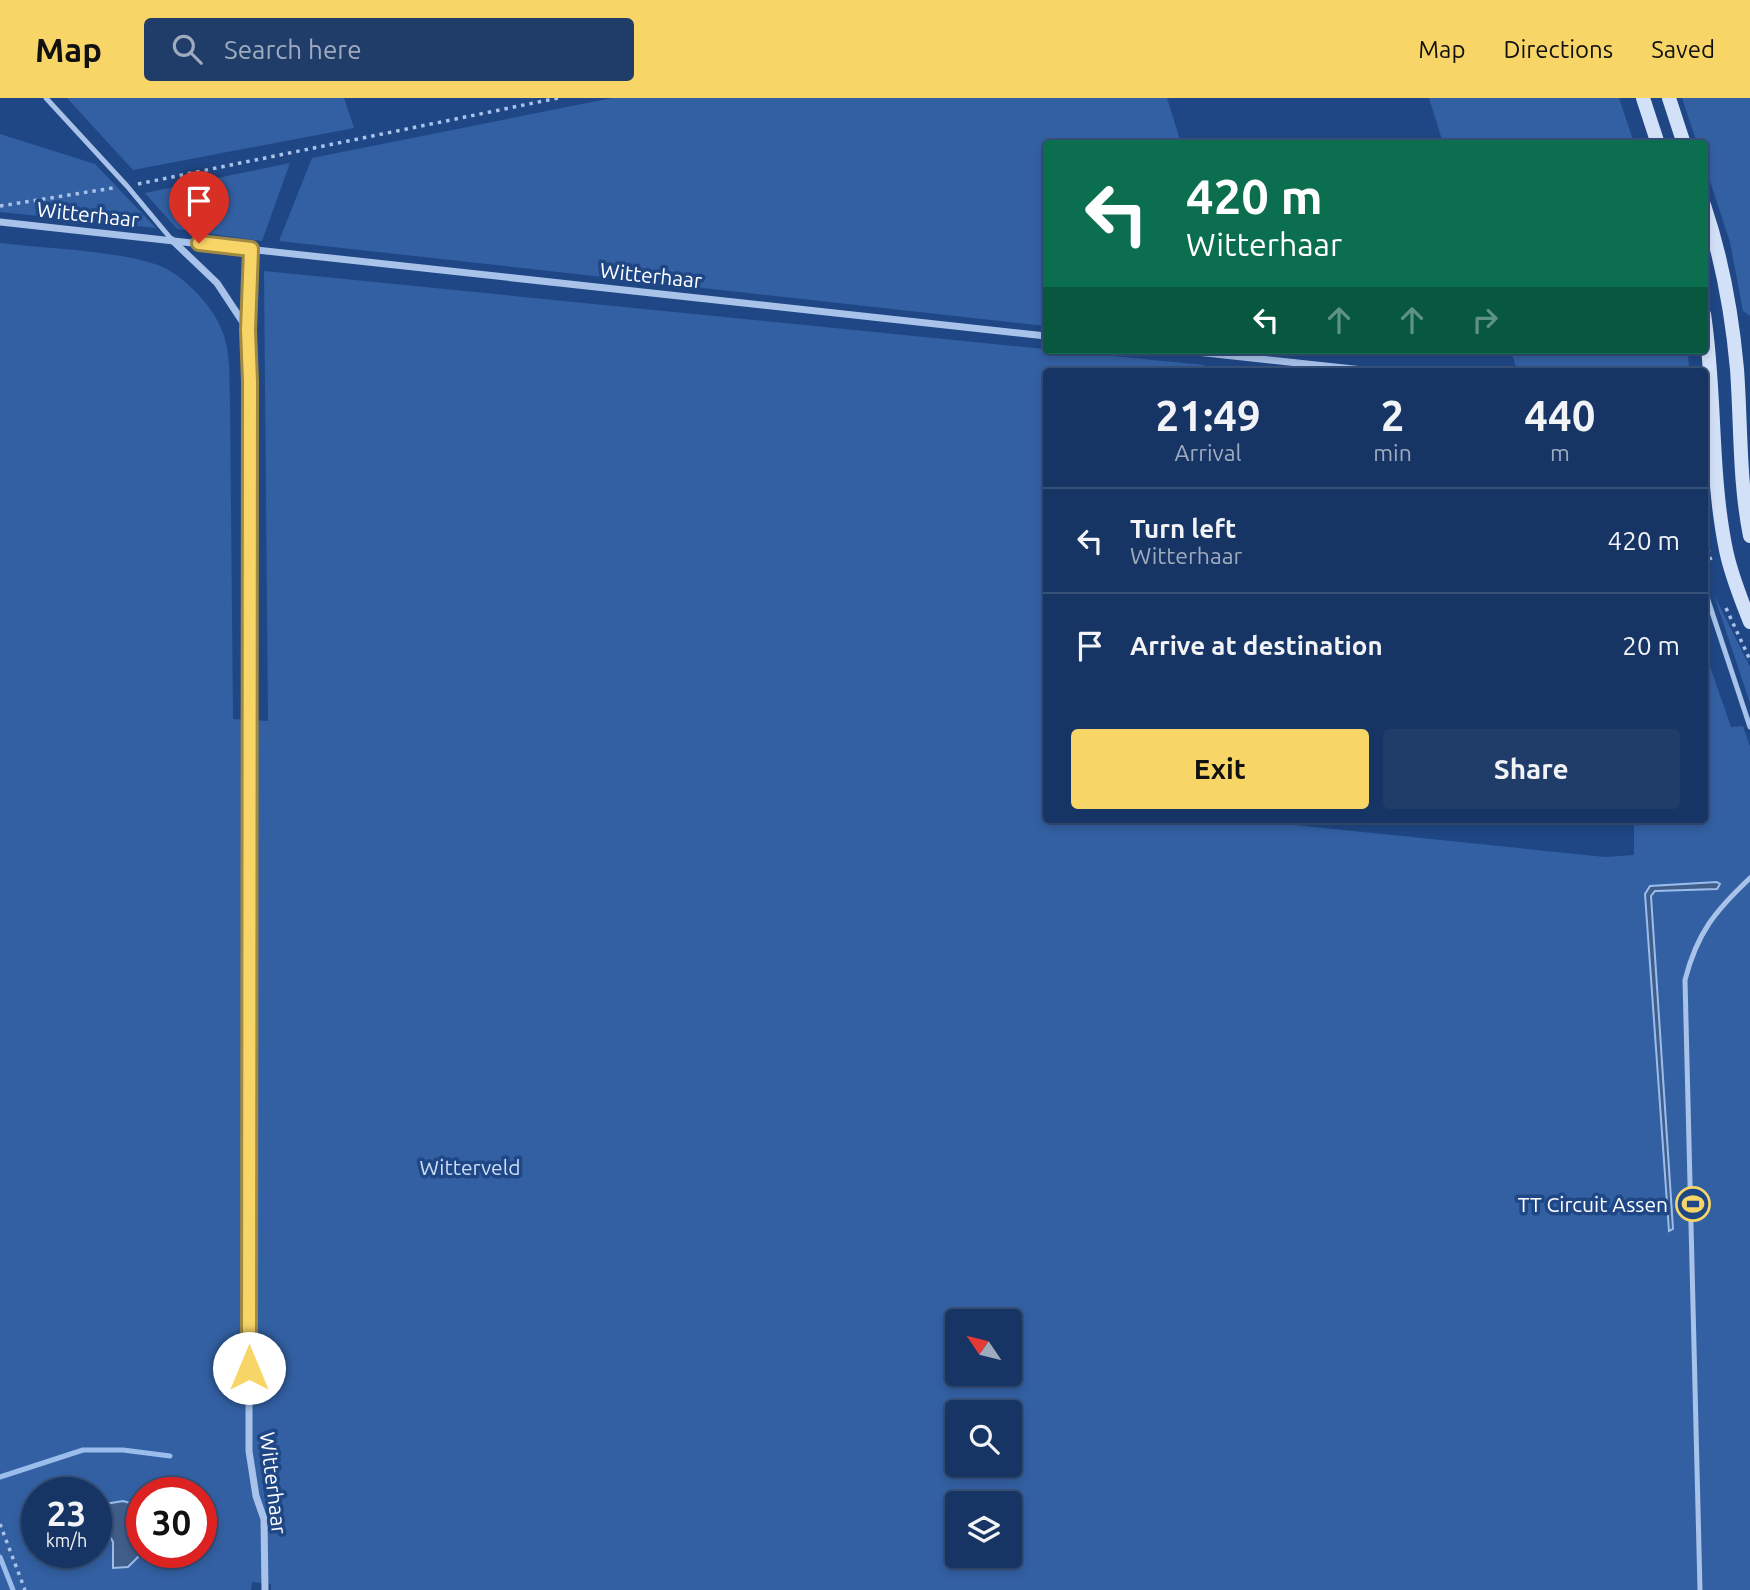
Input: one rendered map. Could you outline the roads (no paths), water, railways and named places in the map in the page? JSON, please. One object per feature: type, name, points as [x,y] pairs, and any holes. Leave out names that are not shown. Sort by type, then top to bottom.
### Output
[{"type":"street","points":[[1643,98],[1657,140]]},
{"type":"street","points":[[1669,98],[1683,140]]},
{"type":"street","points":[[1708,219],[1720,260],[1733,332],[1744,498],[1750,536]]},
{"type":"street","name":"Witterhaar","points":[[0,222],[1043,336]]},
{"type":"street","points":[[172,240],[217,283],[248,330]]},
{"type":"street","name":"Witterhaar","points":[[251,249],[248,330],[249,1451],[256,1496],[264,1518],[265,1590]]},
{"type":"street","points":[[1708,338],[1711,356],[1709,405],[1720,515],[1726,552],[1750,622]]},
{"type":"street","points":[[1215,354],[1344,368]]},
{"type":"street","points":[[1709,405],[1739,404]]},
{"type":"lane","points":[[47,98],[172,240]]},
{"type":"lane","points":[[1708,467],[1716,454]]},
{"type":"lane","points":[[1708,600],[1750,727]]},
{"type":"lane","points":[[1700,1590],[1685,980],[1691,954],[1703,928],[1750,878]]},
{"type":"waterway","points":[[0,1477],[83,1450],[123,1450],[170,1456]]},
{"type":"waterway","points":[[0,1557],[13,1590]]},
{"type":"place","name":"TT Circuit Assen","points":[[1693,1204]]},
{"type":"park label","name":"Witterveld","points":[[470,1167]]}]
